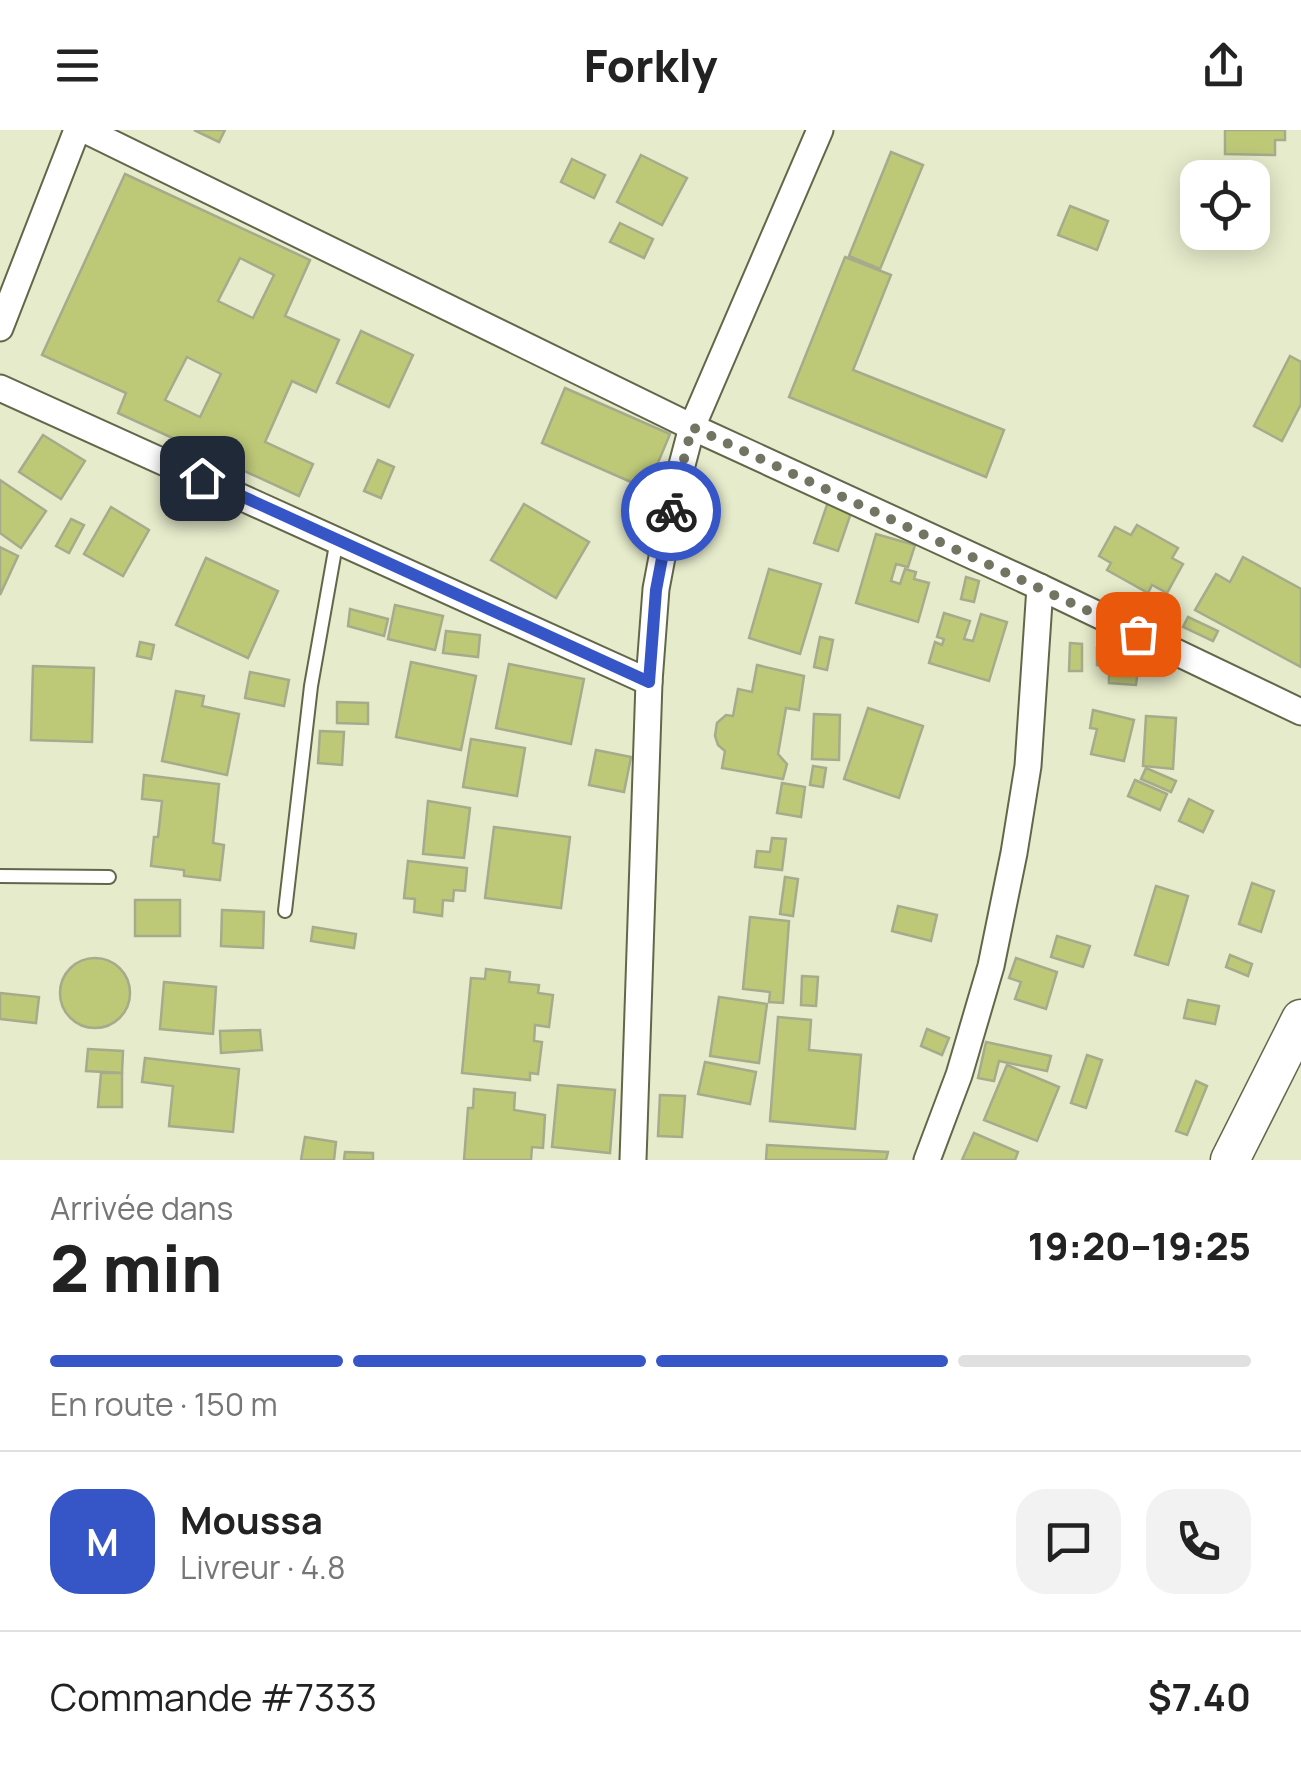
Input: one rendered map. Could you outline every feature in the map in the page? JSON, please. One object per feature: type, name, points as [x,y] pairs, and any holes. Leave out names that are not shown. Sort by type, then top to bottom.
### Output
[{"type":"street","points":[[0,328],[77,130]]},
{"type":"street","points":[[85,130],[692,427],[1301,712]]},
{"type":"street","points":[[633,1160],[649,682],[656,590],[692,427],[820,130]]},
{"type":"street","points":[[0,388],[649,682]]},
{"type":"street","points":[[927,1160],[959,1075],[991,966],[1014,853],[1028,766],[1040,587]]},
{"type":"street","points":[[1230,1160],[1301,1020]]},
{"type":"lane","points":[[285,911],[310,686],[337,539]]},
{"type":"lane","points":[[0,876],[108,877]]},
{"type":"building","points":[[194,130],[225,130],[219,142]]},
{"type":"building","points":[[1225,130],[1285,130],[1285,140],[1275,140],[1275,155],[1225,154]]},
{"type":"building","points":[[891,152],[923,165],[880,269],[849,256]]},
{"type":"building","points":[[641,155],[687,178],[662,225],[617,202]]},
{"type":"building","points":[[572,159],[605,175],[594,198],[561,182]]},
{"type":"building","points":[[125,174],[310,260],[285,316],[339,340],[316,392],[292,381],[265,442],[313,464],[299,496],[118,413],[126,393],[42,355]],"holes":[[[240,258],[274,275],[253,318],[218,301]],[[187,357],[221,374],[200,417],[165,400]]]},
{"type":"building","points":[[1070,206],[1108,221],[1097,250],[1058,235]]},
{"type":"building","points":[[620,223],[653,239],[644,258],[610,242]]},
{"type":"building","points":[[845,257],[891,275],[853,370],[1004,430],[986,477],[789,397]]},
{"type":"building","points":[[361,331],[413,355],[389,407],[337,383]]},
{"type":"building","points":[[1290,356],[1301,362],[1301,404],[1282,441],[1254,426]]},
{"type":"building","points":[[565,388],[670,434],[647,489],[542,443]]},
{"type":"building","points":[[43,435],[85,461],[61,499],[19,472]]},
{"type":"building","points":[[378,460],[394,467],[381,498],[364,491]]},
{"type":"building","points":[[0,480],[46,511],[21,548],[0,533]]},
{"type":"building","points":[[829,499],[853,507],[838,551],[814,543]]},
{"type":"building","points":[[524,504],[589,542],[556,598],[491,560]]},
{"type":"building","points":[[111,507],[149,530],[123,576],[84,554]]},
{"type":"building","points":[[71,519],[84,525],[69,553],[56,546]]},
{"type":"building","points":[[1137,525],[1178,548],[1172,558],[1183,564],[1167,593],[1152,585],[1148,593],[1107,570],[1111,563],[1099,556],[1115,527],[1131,535]]},
{"type":"building","points":[[876,534],[915,545],[908,567],[896,564],[891,581],[900,584],[905,569],[916,572],[914,579],[929,583],[918,622],[856,603]]},
{"type":"building","points":[[0,547],[18,556],[0,595]]},
{"type":"building","points":[[1243,557],[1301,589],[1301,667],[1195,610],[1216,574],[1230,582]]},
{"type":"building","points":[[206,558],[278,591],[248,658],[176,625]]},
{"type":"building","points":[[769,569],[821,584],[800,654],[749,638]]},
{"type":"building","points":[[966,577],[979,581],[974,602],[961,599]]},
{"type":"building","points":[[395,605],[443,616],[435,650],[388,639]]},
{"type":"building","points":[[350,609],[388,619],[384,636],[348,626]]},
{"type":"building","points":[[944,613],[970,621],[964,639],[973,641],[981,614],[1007,622],[989,681],[929,663],[935,642],[942,645],[944,639],[937,637]]},
{"type":"building","points":[[1188,617],[1218,631],[1213,641],[1183,627]]},
{"type":"building","points":[[446,631],[480,635],[478,657],[443,653]]},
{"type":"building","points":[[1111,633],[1141,648],[1136,685],[1109,683],[1109,666],[1097,665],[1097,648],[1109,649]]},
{"type":"building","points":[[820,637],[833,640],[827,670],[814,667]]},
{"type":"building","points":[[140,642],[154,645],[151,659],[137,656]]},
{"type":"building","points":[[1070,643],[1082,644],[1082,671],[1069,671]]},
{"type":"building","points":[[411,662],[476,676],[461,750],[396,737]]},
{"type":"building","points":[[509,664],[584,679],[571,744],[496,728]]},
{"type":"building","points":[[757,665],[804,676],[799,710],[786,708],[778,754],[787,764],[783,779],[722,768],[725,751],[715,736],[717,723],[726,715],[733,716],[738,689],[752,692]]},
{"type":"building","points":[[33,666],[94,668],[92,742],[31,740]]},
{"type":"building","points":[[250,672],[289,680],[284,706],[245,698]]},
{"type":"building","points":[[176,691],[204,696],[202,706],[239,714],[227,775],[162,761]]},
{"type":"building","points":[[337,702],[368,703],[368,724],[337,723]]},
{"type":"building","points":[[868,708],[923,726],[899,798],[844,779]]},
{"type":"building","points":[[1093,710],[1134,720],[1124,761],[1091,754],[1097,729],[1090,728]]},
{"type":"building","points":[[814,714],[840,715],[839,760],[812,759]]},
{"type":"building","points":[[1146,716],[1176,718],[1173,769],[1143,766]]},
{"type":"building","points":[[320,731],[344,732],[342,765],[318,763]]},
{"type":"building","points":[[471,739],[525,748],[517,796],[463,787]]},
{"type":"building","points":[[596,750],[631,757],[624,792],[589,785]]},
{"type":"building","points":[[813,766],[826,768],[823,787],[810,785]]},
{"type":"building","points":[[1146,768],[1176,781],[1171,792],[1141,779]]},
{"type":"building","points":[[144,775],[219,784],[213,843],[224,845],[220,880],[184,876],[184,870],[151,866],[162,801],[142,799]]},
{"type":"building","points":[[1135,780],[1167,794],[1160,810],[1128,796]]},
{"type":"building","points":[[782,783],[805,787],[801,817],[777,813]]},
{"type":"building","points":[[1189,799],[1213,811],[1203,832],[1179,821]]},
{"type":"building","points":[[428,801],[470,808],[464,858],[423,854]]},
{"type":"building","points":[[494,827],[570,837],[561,908],[485,898]]},
{"type":"building","points":[[772,838],[786,839],[782,870],[755,867],[757,851],[770,852]]},
{"type":"building","points":[[408,861],[467,868],[465,891],[454,890],[453,901],[443,900],[442,916],[414,912],[415,899],[404,898]]},
{"type":"building","points":[[785,877],[798,879],[793,916],[780,914]]},
{"type":"building","points":[[1252,883],[1274,891],[1261,932],[1239,924]]},
{"type":"building","points":[[1156,886],[1188,896],[1168,965],[1135,955]]},
{"type":"building","points":[[135,900],[180,900],[180,936],[135,936]]},
{"type":"building","points":[[898,906],[937,915],[931,941],[892,931]]},
{"type":"building","points":[[222,910],[264,912],[263,948],[221,946]]},
{"type":"building","points":[[750,917],[789,921],[783,1003],[769,1002],[770,992],[743,989]]},
{"type":"building","points":[[313,927],[356,934],[354,948],[311,941]]},
{"type":"building","points":[[1057,936],[1090,946],[1083,967],[1051,957]]},
{"type":"building","points":[[1230,955],[1252,964],[1248,976],[1226,967]]},
{"type":"building","points":[[95,958],[109,960],[120,968],[128,979],[128,1007],[120,1018],[109,1026],[95,1028],[81,1026],[70,1018],[62,1007],[60,993],[62,979],[70,968],[81,960]]},
{"type":"building","points":[[1016,958],[1057,972],[1046,1009],[1015,999],[1021,982],[1009,978]]},
{"type":"building","points":[[486,969],[510,972],[509,982],[539,985],[538,993],[553,995],[549,1027],[535,1025],[534,1041],[542,1042],[538,1074],[530,1073],[530,1080],[462,1073],[471,978],[485,979]]},
{"type":"building","points":[[802,976],[818,977],[816,1006],[801,1005]]},
{"type":"building","points":[[164,982],[216,987],[213,1034],[160,1029]]},
{"type":"building","points":[[0,993],[39,997],[36,1023],[0,1019]]},
{"type":"building","points":[[719,997],[767,1004],[759,1063],[710,1056]]},
{"type":"building","points":[[1188,1000],[1219,1006],[1215,1024],[1184,1018]]},
{"type":"building","points":[[778,1017],[811,1020],[809,1050],[861,1055],[855,1129],[770,1121]]},
{"type":"building","points":[[927,1029],[949,1038],[942,1055],[921,1046]]},
{"type":"building","points":[[260,1030],[262,1050],[221,1053],[220,1031]]},
{"type":"building","points":[[986,1042],[1051,1056],[1047,1071],[999,1061],[994,1081],[978,1078]]},
{"type":"building","points":[[88,1049],[123,1051],[122,1073],[86,1071]]},
{"type":"building","points":[[1087,1055],[1102,1060],[1086,1108],[1071,1103]]},
{"type":"building","points":[[145,1058],[239,1069],[233,1132],[169,1126],[173,1086],[142,1082]]},
{"type":"building","points":[[705,1062],[756,1072],[750,1104],[698,1094]]},
{"type":"building","points":[[1007,1065],[1059,1087],[1037,1141],[984,1120]]},
{"type":"building","points":[[101,1073],[122,1073],[122,1107],[98,1107]]},
{"type":"building","points":[[1196,1081],[1207,1086],[1187,1135],[1176,1131]]},
{"type":"building","points":[[558,1085],[615,1090],[610,1153],[552,1147]]},
{"type":"building","points":[[474,1089],[515,1093],[514,1110],[545,1115],[543,1148],[532,1147],[531,1160],[464,1160],[468,1108],[473,1108]]},
{"type":"building","points":[[660,1095],[685,1096],[682,1137],[658,1136]]},
{"type":"building","points":[[974,1133],[1018,1152],[1015,1160],[962,1160]]},
{"type":"building","points":[[305,1137],[336,1142],[334,1160],[301,1160]]},
{"type":"building","points":[[767,1145],[888,1152],[886,1160],[766,1160]]},
{"type":"building","points":[[345,1152],[373,1153],[373,1160],[344,1160]]},
{"type":"way so far","points":[[671,511],[692,427],[1138,634]]},
{"type":"route","points":[[202,478],[649,682],[656,590],[671,511]]}]
